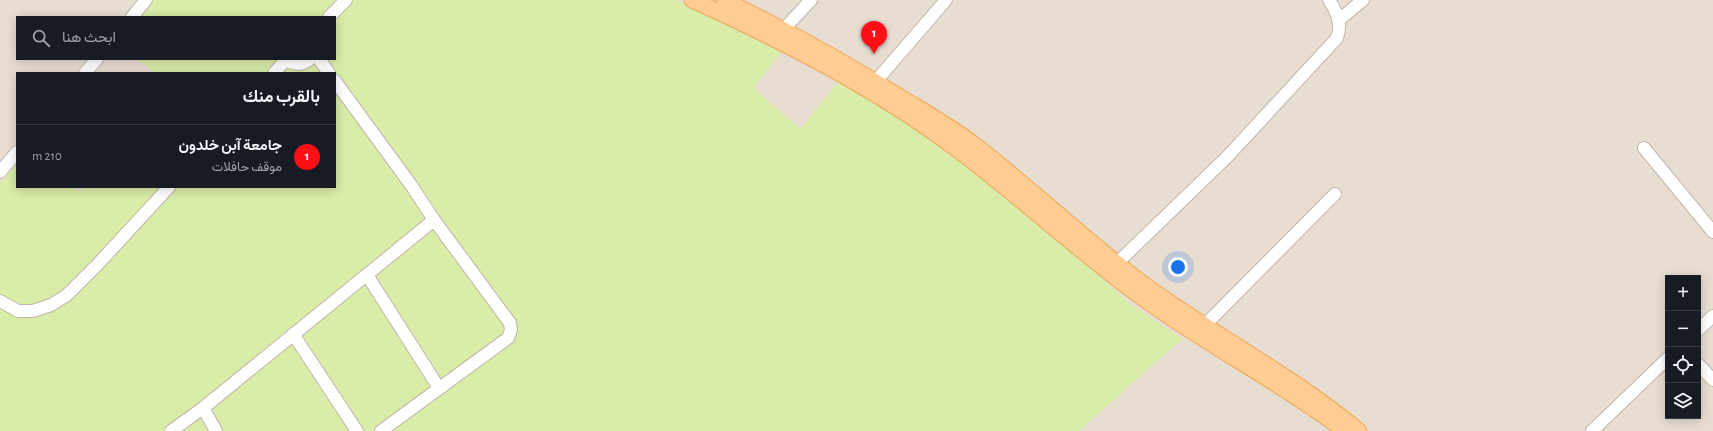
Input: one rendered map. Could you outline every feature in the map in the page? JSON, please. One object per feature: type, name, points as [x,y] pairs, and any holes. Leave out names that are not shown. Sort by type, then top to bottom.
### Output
[{"type":"main road","points":[[692,0],[789,45],[906,114],[958,150],[1114,267],[1182,326],[1318,411],[1343,431]]},
{"type":"main road","points":[[724,0],[784,29],[876,81],[974,144],[1092,243],[1114,267],[1141,282],[1204,326],[1288,378],[1359,431]]},
{"type":"street","points":[[133,16],[146,0]]},
{"type":"street","points":[[330,16],[346,0]]},
{"type":"street","points":[[784,29],[811,0]]},
{"type":"street","points":[[876,81],[946,0]]},
{"type":"street","points":[[1114,267],[1227,157],[1287,94],[1337,38],[1340,31],[1339,20],[1330,0]]},
{"type":"street","points":[[1339,20],[1363,0]]},
{"type":"street","points":[[86,72],[96,60]]},
{"type":"street","points":[[275,72],[285,60],[298,64],[309,60]]},
{"type":"street","points":[[320,60],[328,72]]},
{"type":"street","points":[[336,82],[434,220],[510,323],[511,330],[508,338],[382,431]]},
{"type":"street","points":[[1644,148],[1713,232]]},
{"type":"street","points":[[0,172],[16,153]]},
{"type":"street","points":[[0,301],[18,311],[33,311],[51,305],[66,295],[98,264],[168,188]]},
{"type":"street","points":[[1204,326],[1334,194]]},
{"type":"street","points":[[171,431],[203,408],[434,220]]},
{"type":"street","points":[[367,275],[439,388]]},
{"type":"street","points":[[1701,327],[1713,316]]},
{"type":"street","points":[[293,334],[357,431]]},
{"type":"street","points":[[1592,431],[1665,361]]},
{"type":"street","points":[[1701,367],[1713,380]]},
{"type":"street","points":[[203,408],[216,431]]},
{"type":"shaded area","points":[[0,0],[1713,0],[1713,431],[0,431]]},
{"type":"green space","points":[[152,0],[676,0],[784,48],[754,88],[800,129],[839,81],[949,147],[1030,212],[1129,303],[1182,339],[1079,431],[0,431],[0,183],[16,164],[16,188],[74,188],[79,192],[83,188],[336,188],[336,72],[154,72],[139,60],[336,60],[336,16],[140,16]]},
{"type":"place","name":"جامعة آبن خلدون","points":[[874,54]]}]
